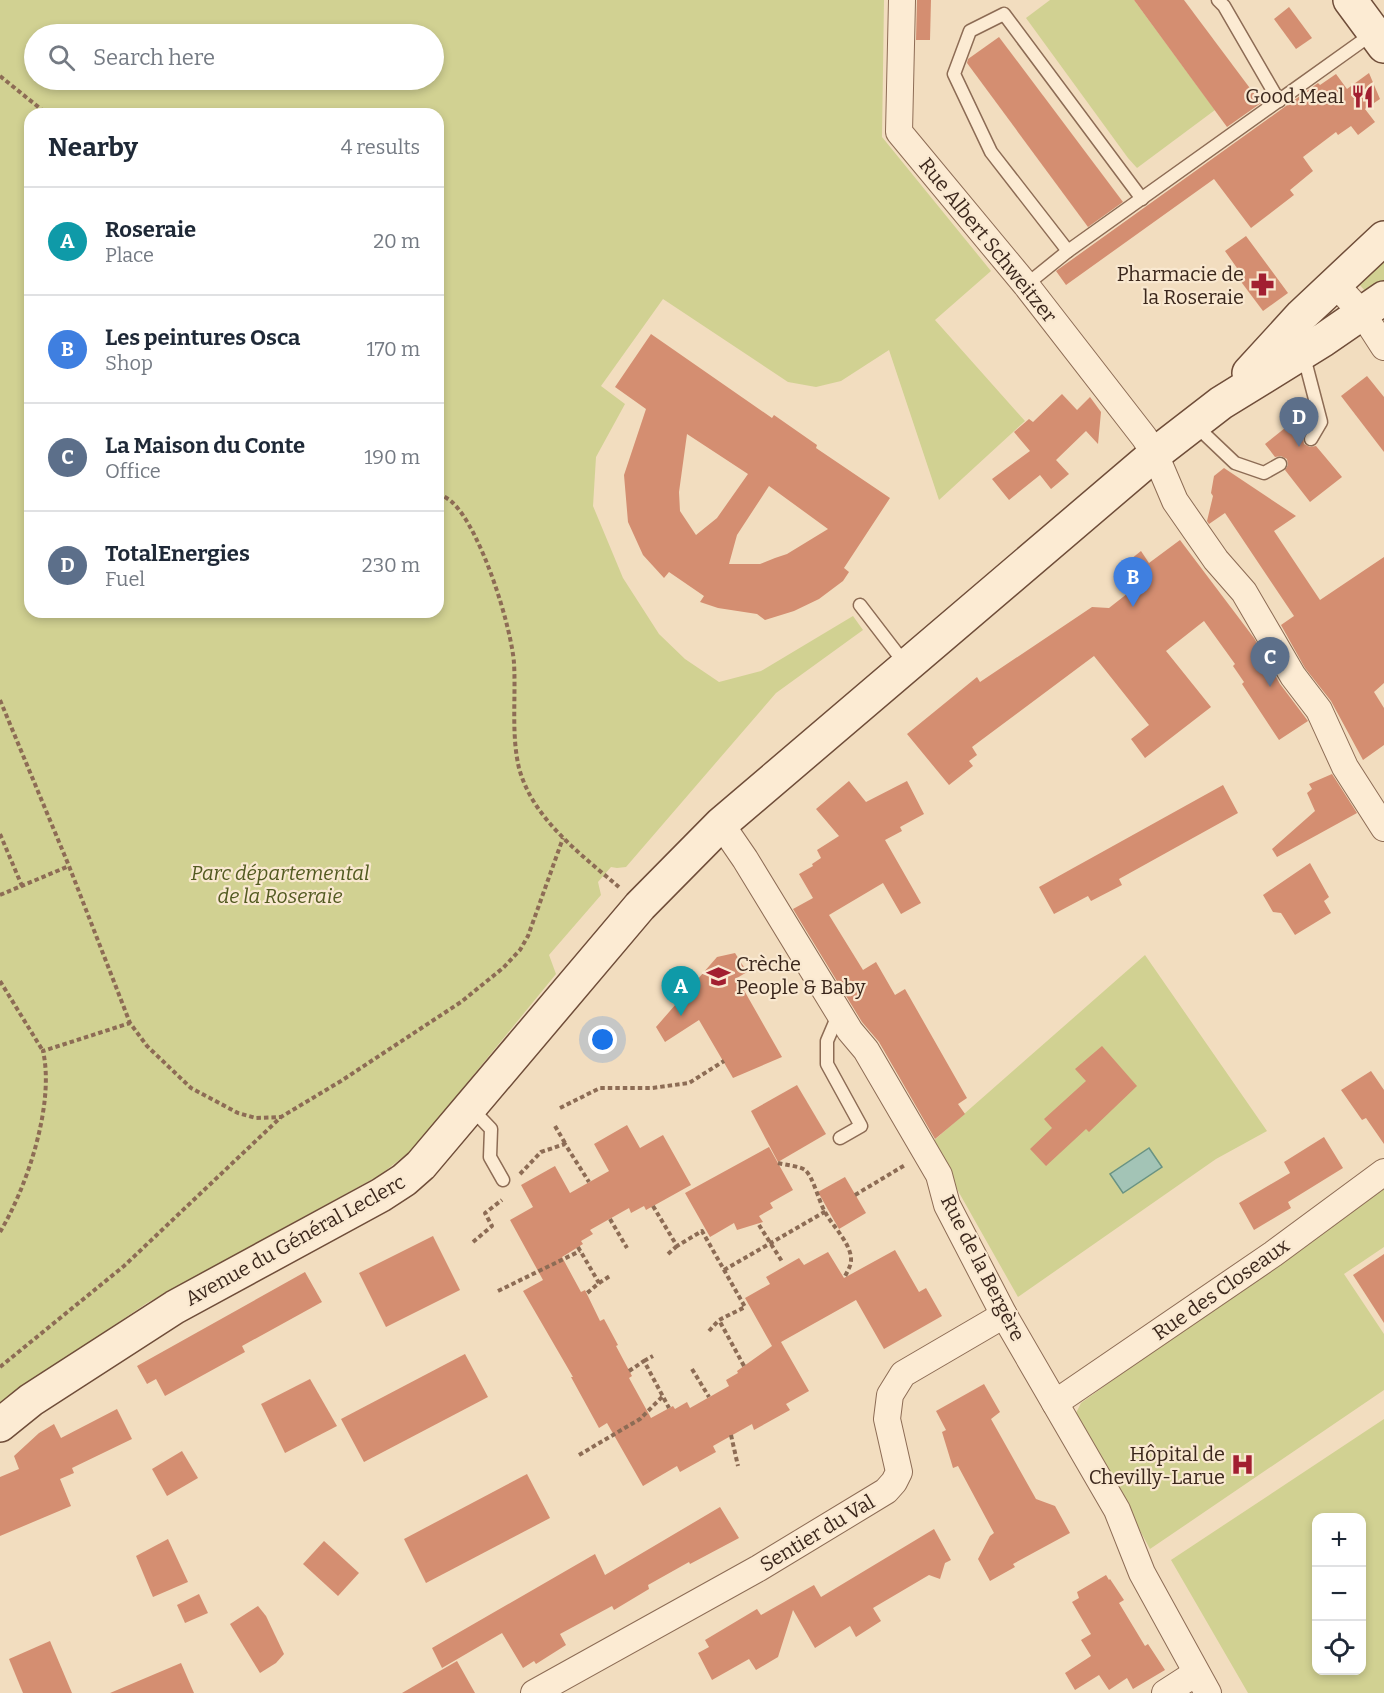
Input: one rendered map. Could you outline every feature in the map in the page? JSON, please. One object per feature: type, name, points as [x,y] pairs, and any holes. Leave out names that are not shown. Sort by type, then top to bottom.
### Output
[{"type":"main road","points":[[1350,0],[1379,39]]},
{"type":"main road","points":[[1221,403],[1302,315],[1384,238]]},
{"type":"main road","points":[[1221,403],[1303,353],[1373,306]]},
{"type":"main road","name":"Avenue du Général Leclerc","points":[[0,1425],[31,1400],[175,1307],[381,1195],[404,1180],[421,1165],[471,1108],[640,906],[720,824],[1155,454],[1221,403]]},
{"type":"street","name":"Rue Albert Schweitzer","points":[[902,0],[899,132],[1026,285],[1155,454],[1175,501],[1216,560],[1244,592],[1293,676],[1319,711],[1345,767],[1384,828]]},
{"type":"street","points":[[1335,284],[1373,306],[1384,347]]},
{"type":"street","name":"Rue de la Bergère","points":[[720,824],[745,859],[850,1031],[866,1050],[927,1152],[939,1175],[947,1205],[1004,1315],[1117,1510],[1142,1573],[1202,1683]]},
{"type":"street","name":"Rue des Closeaux","points":[[1055,1403],[1273,1254],[1384,1172]]},
{"type":"street","name":"Sentier du Val","points":[[534,1693],[759,1568],[886,1491],[899,1472],[887,1419],[890,1395],[903,1374],[1004,1315]]},
{"type":"street","points":[[1165,1693],[1202,1683]]},
{"type":"lane","points":[[1218,0],[1224,6],[1279,101]]},
{"type":"lane","points":[[1068,251],[991,152],[954,74],[970,31],[1004,14],[1142,199]]},
{"type":"lane","points":[[1026,285],[1068,251],[1279,101],[1379,39]]},
{"type":"lane","points":[[1303,353],[1322,422],[1311,440]]},
{"type":"lane","points":[[1194,424],[1235,463],[1264,473],[1280,464]]},
{"type":"lane","points":[[860,605],[906,665]]},
{"type":"lane","points":[[839,1012],[827,1041],[827,1064],[861,1126],[840,1138]]},
{"type":"lane","points":[[471,1108],[491,1129],[490,1158],[503,1180]]},
{"type":"path","points":[[0,76],[40,108]]},
{"type":"path","points":[[444,497],[453,503],[467,523],[482,552],[497,591],[511,639],[514,662],[515,729],[519,768],[534,801],[563,838],[640,906]]},
{"type":"path","points":[[0,700],[69,866],[130,1023],[147,1046],[191,1088],[237,1113],[256,1118],[281,1117]]},
{"type":"path","points":[[0,834],[22,886]]},
{"type":"path","points":[[0,1367],[124,1266],[281,1117],[341,1081],[461,1002],[503,968],[520,950],[528,936],[563,838]]},
{"type":"path","points":[[0,895],[69,866]]},
{"type":"path","points":[[0,981],[43,1051],[46,1066],[44,1100],[38,1135],[27,1176],[11,1214],[0,1232]]},
{"type":"path","points":[[43,1051],[130,1023]]},
{"type":"path","points":[[560,1108],[600,1088],[652,1088],[689,1083],[724,1061]]},
{"type":"path","points":[[555,1126],[588,1182]]},
{"type":"path","points":[[518,1178],[541,1152],[565,1143]]},
{"type":"path","points":[[855,1195],[927,1152]]},
{"type":"path","points":[[778,1163],[804,1169],[812,1179],[813,1189],[837,1232],[846,1243],[851,1262],[844,1278]]},
{"type":"path","points":[[473,1242],[492,1226],[486,1213],[509,1194]]},
{"type":"path","points":[[653,1206],[677,1246]]},
{"type":"path","points":[[724,1270],[826,1211]]},
{"type":"path","points":[[610,1219],[627,1248]]},
{"type":"path","points":[[759,1225],[783,1263]]},
{"type":"path","points":[[668,1254],[702,1231],[745,1307],[719,1320],[709,1331]]},
{"type":"path","points":[[498,1291],[579,1249],[599,1283]]},
{"type":"path","points":[[586,1294],[610,1276]]},
{"type":"path","points":[[719,1320],[744,1366]]},
{"type":"path","points":[[629,1371],[653,1356]]},
{"type":"path","points":[[644,1361],[669,1408]]},
{"type":"path","points":[[692,1369],[709,1396]]},
{"type":"path","points":[[579,1455],[640,1419],[663,1396]]},
{"type":"path","points":[[731,1436],[738,1466]]},
{"type":"green space","name":"Parc départemental de la Roseraie","points":[[0,0],[884,0],[882,137],[991,271],[935,320],[1025,421],[939,500],[889,350],[841,381],[816,387],[788,382],[663,299],[601,386],[625,404],[596,457],[593,506],[623,578],[659,634],[685,659],[719,682],[761,671],[853,616],[863,630],[776,693],[626,867],[611,867],[598,882],[601,895],[549,955],[556,974],[413,1149],[380,1175],[147,1303],[11,1395],[0,1405]]},
{"type":"green space","points":[[1050,0],[1134,0],[1215,110],[1137,168],[1026,18]]},
{"type":"green space","points":[[1384,259],[1384,281],[1366,292],[1358,283]]},
{"type":"green space","points":[[1145,955],[1267,1131],[1216,1159],[1018,1297],[931,1143]]},
{"type":"green space","points":[[1384,1184],[1384,1247],[1344,1274],[1384,1334],[1384,1390],[1150,1549],[1076,1413],[1081,1403]]},
{"type":"green space","points":[[1384,1419],[1384,1693],[1248,1693],[1171,1560]]},
{"type":"shaded area","points":[[1149,1148],[1162,1167],[1123,1193],[1110,1174]]},
{"type":"building","points":[[917,0],[931,0],[930,40],[916,40]]},
{"type":"building","points":[[1134,0],[1184,0],[1261,103],[1227,127]]},
{"type":"building","points":[[1289,7],[1312,38],[1296,49],[1274,19]]},
{"type":"building","points":[[999,37],[1123,202],[1088,227],[967,63],[968,59]]},
{"type":"building","points":[[1369,73],[1380,99],[1365,109],[1375,122],[1358,135],[1351,126],[1338,135],[1336,132],[1303,157],[1313,171],[1290,190],[1294,195],[1251,228],[1214,179],[1066,285],[1056,271],[1318,83],[1320,85],[1336,74],[1347,89]]},
{"type":"building","points":[[1246,236],[1288,293],[1263,311],[1233,271],[1237,268],[1225,251]]},
{"type":"building","points":[[651,334],[772,418],[774,415],[817,445],[816,448],[890,498],[844,568],[849,572],[843,581],[819,599],[794,611],[765,620],[757,614],[718,608],[700,602],[704,596],[669,572],[664,578],[643,555],[628,522],[624,475],[646,409],[615,387]],"holes":[[[687,434],[748,474],[717,518],[696,535],[680,511],[679,492]],[[769,486],[828,529],[787,554],[760,564],[729,564],[737,535]]]},
{"type":"building","points":[[1367,376],[1384,397],[1384,452],[1341,396]]},
{"type":"building","points":[[1062,394],[1077,410],[1090,397],[1101,412],[1098,444],[1086,431],[1056,460],[1069,474],[1051,489],[1040,475],[1009,500],[992,479],[1030,451],[1014,432],[1029,419],[1033,422]]},
{"type":"building","points":[[1295,420],[1305,433],[1304,444],[1310,447],[1316,446],[1342,477],[1310,502],[1285,470],[1288,465],[1287,459],[1281,456],[1275,457],[1265,444]]},
{"type":"building","points":[[1224,468],[1296,516],[1274,531],[1320,600],[1384,557],[1384,683],[1374,692],[1384,708],[1384,745],[1363,760],[1331,701],[1305,668],[1281,625],[1294,616],[1225,513],[1209,524],[1207,521],[1213,496],[1211,493],[1214,476]]},
{"type":"building","points":[[1180,540],[1254,638],[1280,684],[1308,721],[1279,740],[1242,684],[1244,682],[1233,666],[1235,664],[1204,621],[1166,651],[1211,707],[1145,758],[1131,739],[1149,725],[1094,656],[972,747],[977,755],[969,761],[973,766],[949,785],[907,734],[977,677],[980,682],[1092,607],[1109,608],[1137,586],[1121,567],[1141,551],[1149,563]]},
{"type":"building","points":[[1332,774],[1357,813],[1277,857],[1272,849],[1315,811],[1307,793],[1312,789],[1309,784]]},
{"type":"building","points":[[849,781],[866,802],[907,781],[924,814],[900,827],[902,831],[885,840],[921,903],[901,914],[883,883],[829,915],[863,970],[876,962],[895,995],[905,989],[967,1098],[958,1104],[965,1114],[935,1139],[879,1042],[862,1022],[793,909],[813,898],[799,874],[821,858],[817,850],[839,836],[816,809]]},
{"type":"building","points":[[1223,785],[1238,813],[1119,879],[1122,885],[1091,901],[1088,896],[1054,914],[1039,887]]},
{"type":"building","points":[[1310,863],[1329,897],[1324,901],[1331,913],[1295,935],[1281,913],[1273,912],[1263,895]]},
{"type":"building","points":[[735,953],[747,972],[737,978],[782,1057],[733,1078],[699,1020],[665,1042],[656,1027],[717,957]]},
{"type":"building","points":[[1102,1046],[1137,1086],[1089,1132],[1086,1129],[1046,1166],[1030,1149],[1052,1128],[1044,1119],[1086,1081],[1075,1069]]},
{"type":"building","points":[[1371,1071],[1384,1090],[1384,1144],[1366,1118],[1362,1120],[1341,1090]]},
{"type":"building","points":[[797,1085],[826,1134],[778,1162],[751,1111]]},
{"type":"building","points":[[627,1125],[640,1148],[663,1135],[691,1185],[646,1210],[644,1206],[631,1213],[629,1208],[590,1230],[593,1234],[581,1241],[583,1244],[562,1257],[581,1292],[585,1290],[600,1321],[604,1319],[632,1376],[629,1378],[651,1418],[673,1406],[675,1409],[687,1402],[690,1408],[729,1386],[726,1380],[772,1346],[745,1298],[770,1284],[766,1277],[799,1258],[804,1265],[828,1252],[844,1278],[895,1250],[919,1292],[926,1288],[942,1316],[884,1349],[856,1300],[781,1342],[809,1391],[786,1404],[790,1410],[754,1430],[752,1424],[713,1446],[716,1452],[680,1472],[677,1466],[643,1486],[607,1423],[599,1428],[571,1377],[573,1377],[523,1291],[543,1280],[510,1220],[533,1207],[521,1185],[555,1166],[570,1193],[609,1171],[594,1144]]},
{"type":"building","points":[[1324,1137],[1343,1168],[1288,1202],[1291,1208],[1254,1230],[1239,1203],[1290,1173],[1284,1162]]},
{"type":"building","points":[[769,1147],[793,1190],[770,1203],[773,1208],[759,1216],[763,1222],[737,1230],[734,1223],[710,1237],[685,1193]]},
{"type":"building","points":[[845,1177],[866,1213],[839,1229],[818,1192]]},
{"type":"building","points":[[433,1236],[460,1290],[386,1327],[359,1273]]},
{"type":"building","points":[[1384,1254],[1384,1323],[1353,1275]]},
{"type":"building","points":[[305,1272],[322,1302],[242,1346],[245,1352],[165,1396],[156,1379],[147,1384],[137,1366]]},
{"type":"building","points":[[465,1354],[488,1397],[364,1462],[341,1419]]},
{"type":"building","points":[[310,1379],[337,1426],[285,1453],[261,1404]]},
{"type":"building","points":[[984,1384],[1000,1412],[991,1419],[1036,1499],[1055,1506],[1070,1533],[1013,1564],[1015,1567],[990,1581],[978,1559],[990,1536],[994,1533],[958,1466],[953,1468],[942,1432],[946,1430],[936,1411]]},
{"type":"building","points":[[117,1409],[132,1439],[72,1468],[74,1473],[60,1479],[71,1506],[0,1536],[0,1477],[19,1469],[14,1456],[39,1433],[54,1424],[61,1438]]},
{"type":"building","points":[[182,1451],[198,1478],[167,1496],[152,1469]]},
{"type":"building","points":[[527,1474],[550,1518],[426,1583],[404,1539]]},
{"type":"building","points":[[720,1507],[739,1538],[648,1585],[649,1589],[614,1610],[612,1606],[560,1634],[566,1645],[536,1664],[534,1661],[523,1668],[502,1633],[442,1668],[432,1648],[595,1554],[605,1575]]},
{"type":"building","points":[[934,1529],[951,1560],[945,1563],[940,1579],[929,1575],[873,1608],[881,1621],[856,1637],[850,1626],[815,1648],[793,1610],[778,1657],[756,1670],[749,1659],[712,1680],[698,1653],[709,1647],[705,1640],[757,1609],[761,1615],[814,1585],[821,1597]]},
{"type":"building","points":[[168,1539],[188,1582],[153,1597],[136,1556]]},
{"type":"building","points":[[324,1541],[359,1573],[338,1596],[303,1564]]},
{"type":"building","points":[[1106,1575],[1124,1600],[1119,1603],[1145,1646],[1148,1644],[1165,1670],[1133,1689],[1127,1678],[1109,1690],[1099,1675],[1075,1690],[1065,1673],[1091,1656],[1081,1640],[1091,1634],[1072,1602],[1079,1598],[1077,1592]]},
{"type":"building","points":[[199,1594],[208,1613],[185,1623],[177,1605]]},
{"type":"building","points":[[258,1606],[266,1616],[284,1654],[276,1663],[260,1673],[230,1624]]},
{"type":"building","points":[[50,1641],[72,1693],[23,1693],[9,1659]]},
{"type":"building","points":[[457,1661],[475,1693],[402,1693]]},
{"type":"building","points":[[181,1663],[194,1693],[110,1693]]},
{"type":"place","name":"Good Meal","points":[[1362,96]]},
{"type":"place","name":"Pharmacie de la Roseraie","points":[[1262,285]]},
{"type":"place","name":"TotalEnergies","points":[[1299,447]]},
{"type":"place","name":"Les peintures Osca","points":[[1133,607]]},
{"type":"place","name":"La Maison du Conte","points":[[1270,687]]},
{"type":"place","name":"Crèche People & Baby","points":[[718,976]]},
{"type":"place","name":"Roseraie","points":[[681,1016]]},
{"type":"place","name":"Hôpital de Chevilly-Larue","points":[[1243,1465]]}]
